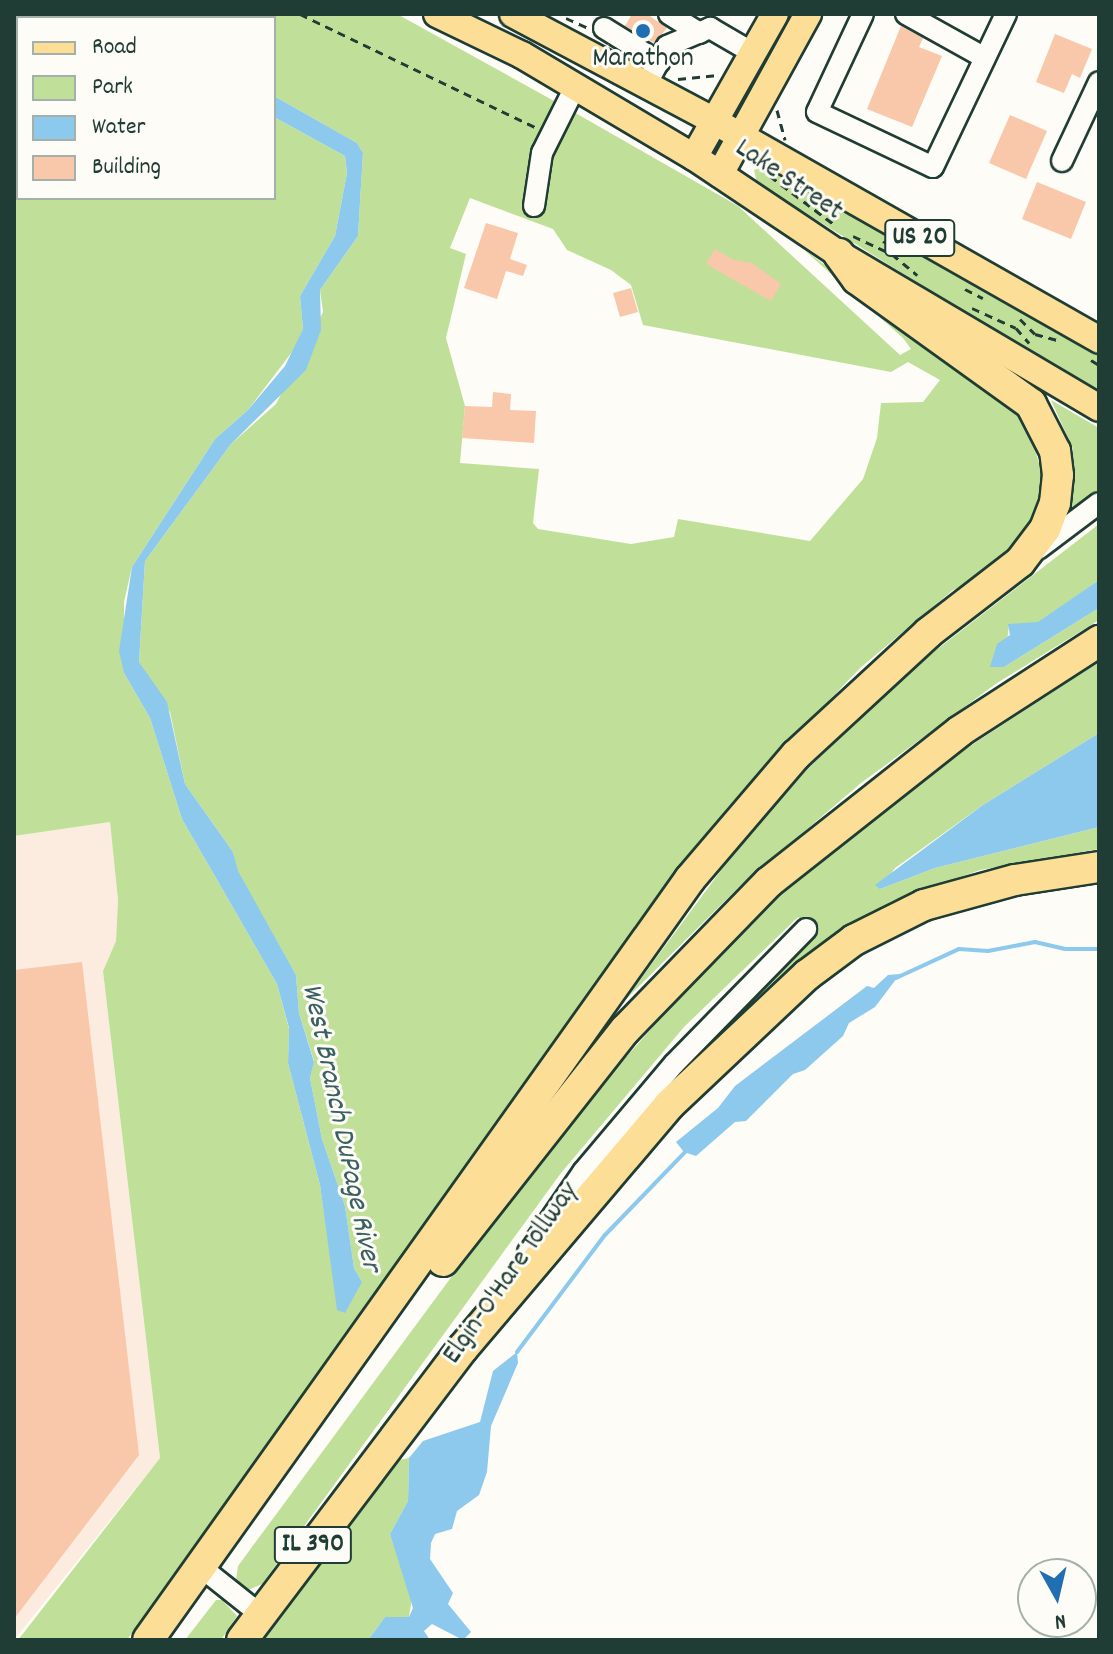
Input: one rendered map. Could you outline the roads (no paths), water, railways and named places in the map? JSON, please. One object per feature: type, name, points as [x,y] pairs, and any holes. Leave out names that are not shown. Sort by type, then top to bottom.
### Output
[{"type":"highway","points":[[148,1640],[690,879],[796,755],[851,701],[1020,562],[1045,529],[1055,503],[1055,451],[1045,425],[1010,385],[857,279],[843,239]]},
{"type":"highway","points":[[165,1640],[460,1239],[625,1030],[684,966],[831,831],[960,731],[1099,641]]},
{"type":"highway","points":[[463,1348],[669,1105],[807,975],[854,940],[924,905],[1015,880],[1099,867]]},
{"type":"highway","name":"Elgin-O'Hare Tollway","points":[[242,1640],[463,1348]]},
{"type":"main road","name":"Lake Street","points":[[437,14],[575,87],[720,174],[843,239],[1099,408]]},
{"type":"main road","name":"Lake Street","points":[[513,14],[599,31],[657,73],[716,122],[1099,340]]},
{"type":"main road","points":[[694,157],[775,14]]},
{"type":"main road","points":[[720,174],[808,14]]},
{"type":"street","points":[[669,14],[700,33]]},
{"type":"street","points":[[863,14],[817,112],[933,167],[1004,15]]},
{"type":"street","points":[[906,14],[985,58]]},
{"type":"street","points":[[657,73],[667,46],[710,28],[753,53]]},
{"type":"street","points":[[1062,161],[1099,82]]},
{"type":"street","points":[[534,206],[542,153],[575,87]]},
{"type":"street","points":[[1020,562],[1099,503]]},
{"type":"street","name":"Elgin-O'Hare Tollway","points":[[463,1348],[583,1172],[674,1064],[806,929]]},
{"type":"street","points":[[212,1576],[261,1615]]},
{"type":"water","points":[[276,97],[357,143],[363,153],[358,236],[320,290],[321,330],[306,370],[231,444],[145,561],[139,662],[167,702],[185,784],[233,852],[238,871],[296,975],[299,1013],[314,1062],[310,1078],[322,1139],[345,1206],[354,1268],[362,1282],[345,1313],[337,1310],[320,1185],[288,1063],[289,1028],[277,984],[182,819],[150,718],[124,673],[119,651],[132,567],[215,439],[248,410],[285,366],[303,329],[300,296],[335,236],[347,173],[345,156],[276,118]]},
{"type":"water","points":[[1099,580],[1099,608],[1004,667],[990,667],[997,644],[1010,635],[1008,624],[1038,622]]},
{"type":"water","points":[[1099,733],[1099,827],[935,868],[880,889],[875,885],[983,805]]},
{"type":"water","points":[[900,974],[875,1007],[849,1023],[843,1036],[805,1070],[793,1074],[746,1121],[735,1122],[696,1156],[684,1152],[676,1142],[718,1108],[735,1086],[867,986],[874,988],[888,975]]},
{"type":"water","points":[[517,1352],[518,1363],[491,1426],[487,1472],[479,1495],[457,1511],[452,1529],[435,1534],[431,1543],[430,1559],[453,1593],[448,1604],[471,1632],[463,1640],[432,1624],[424,1631],[430,1640],[368,1640],[385,1617],[409,1617],[413,1608],[390,1534],[408,1501],[409,1458],[423,1441],[480,1422],[493,1371]]},
{"type":"waterway","points":[[896,978],[959,949],[988,951],[1035,942],[1065,949],[1099,949]]},
{"type":"waterway","points":[[517,1352],[605,1235],[688,1149]]},
{"type":"place","name":"Marathon","points":[[643,31]]},
{"type":"water label","name":"West Branch DuPage River","points":[[339,1128]]}]
